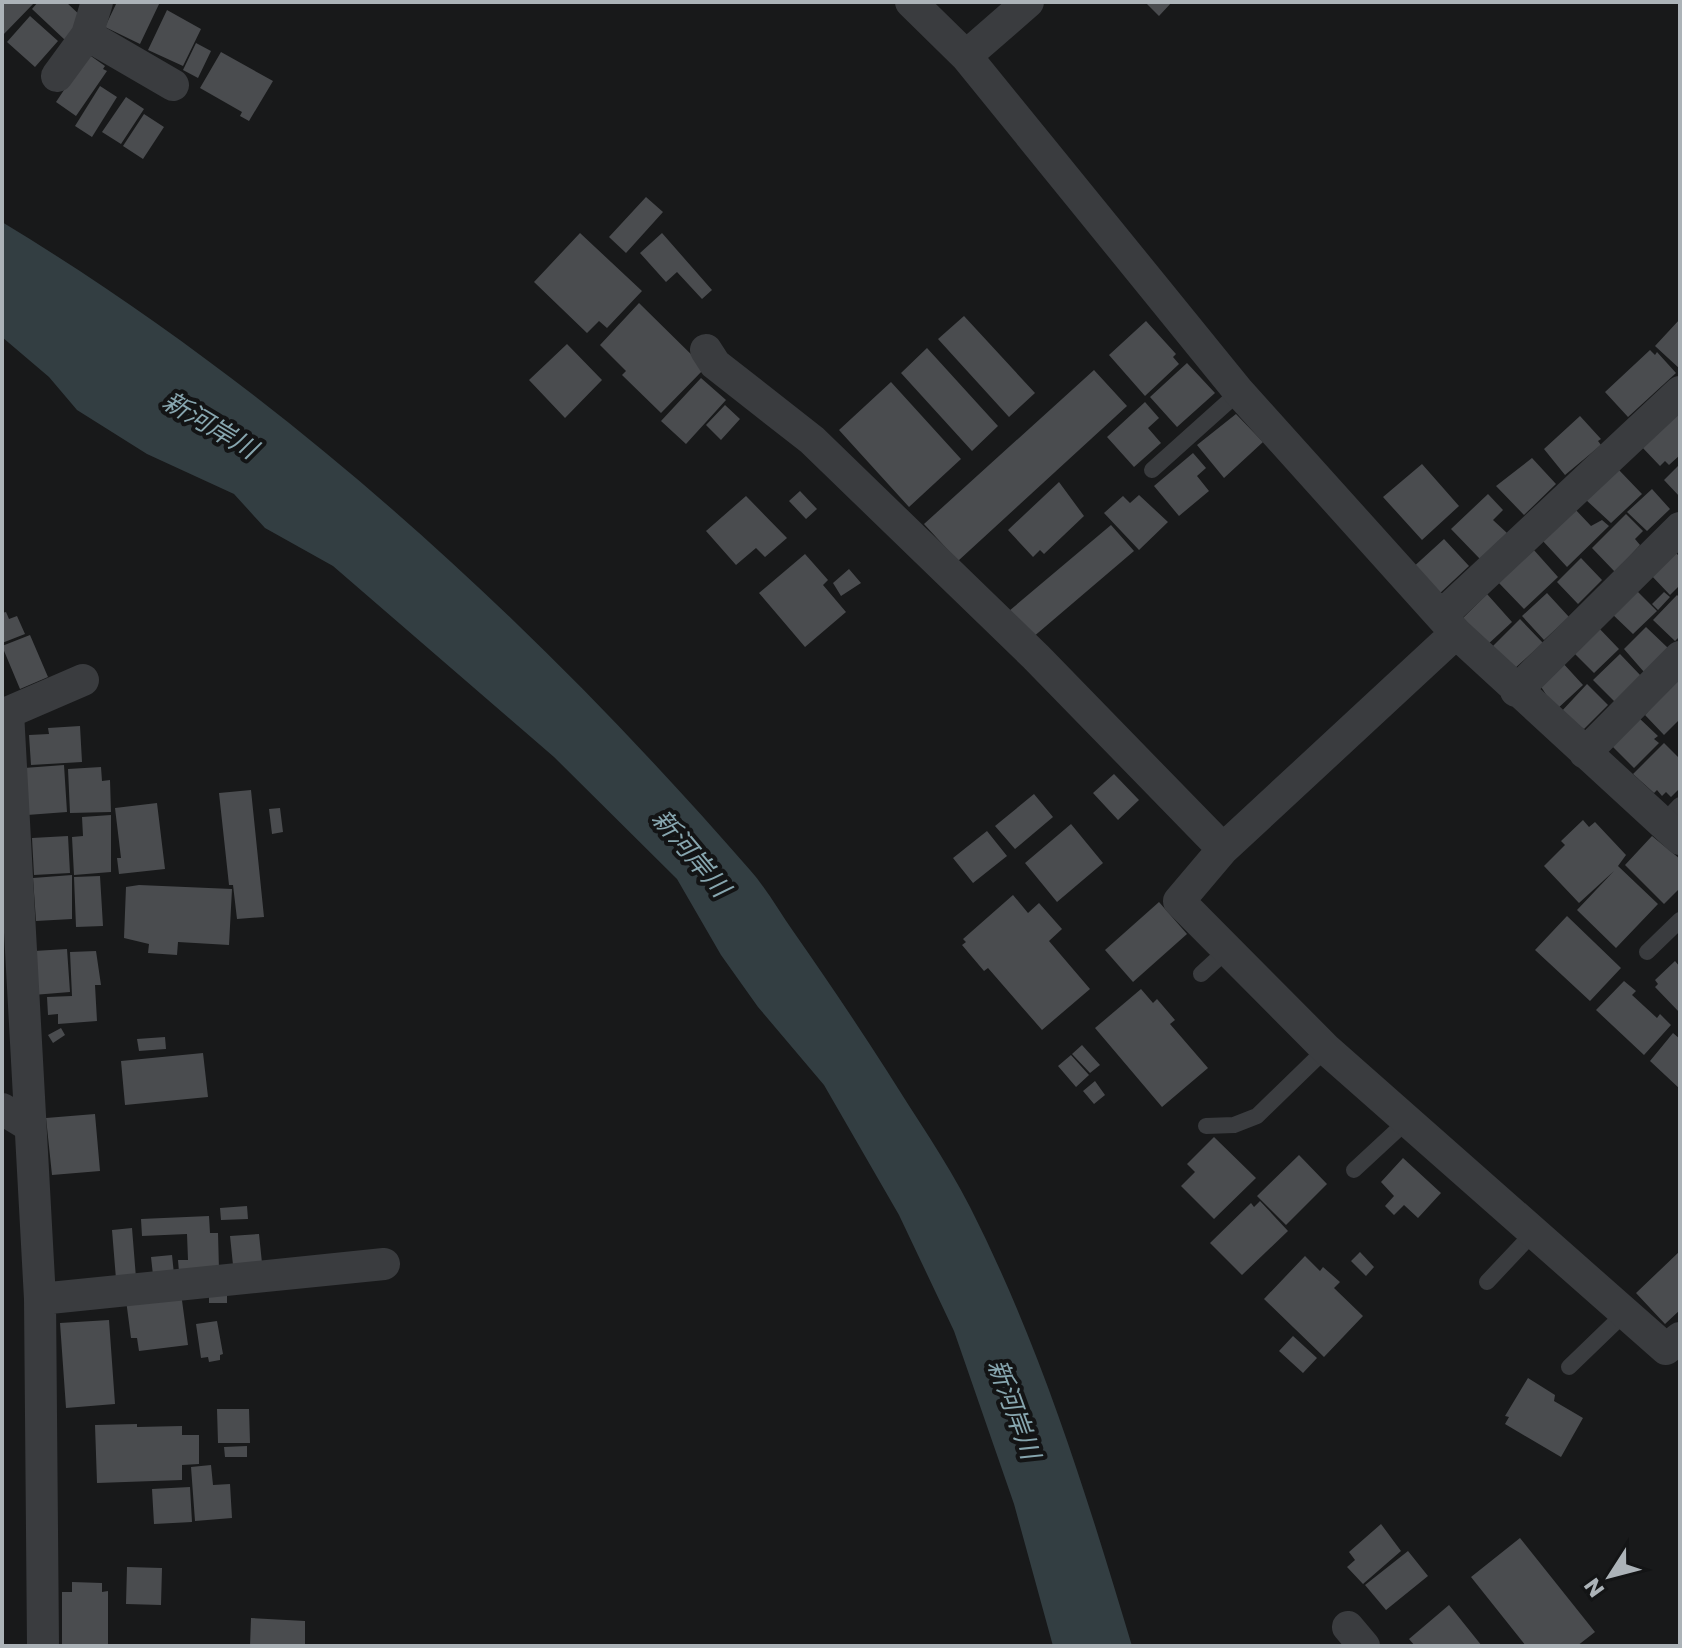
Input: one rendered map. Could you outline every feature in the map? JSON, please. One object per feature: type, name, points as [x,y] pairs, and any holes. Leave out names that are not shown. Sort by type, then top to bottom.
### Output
[{"type":"street","points":[[57,76],[87,35],[97,2]]},
{"type":"street","points":[[911,2],[966,56],[1239,392],[1448,625],[1585,753],[1674,823]]},
{"type":"street","points":[[966,56],[1028,2]]},
{"type":"street","points":[[87,35],[173,85]]},
{"type":"street","points":[[706,350],[715,364],[812,440],[1036,657],[1223,849]]},
{"type":"street","points":[[1680,392],[1223,849],[1179,901],[1326,1049],[1666,1349],[1680,1338]]},
{"type":"street","points":[[1516,691],[1680,528]]},
{"type":"street","points":[[1585,753],[1680,657]]},
{"type":"street","points":[[43,1646],[40,1299],[5,714],[83,680]]},
{"type":"street","points":[[2,1109],[30,1126]]},
{"type":"street","points":[[40,1299],[384,1264]]},
{"type":"lane","points":[[1152,470],[1239,392]]},
{"type":"lane","points":[[1647,952],[1680,920]]},
{"type":"lane","points":[[1201,974],[1227,950]]},
{"type":"lane","points":[[1206,1126],[1234,1125],[1257,1116],[1326,1049]]},
{"type":"lane","points":[[1354,1170],[1408,1120]]},
{"type":"lane","points":[[1487,1282],[1535,1231]]},
{"type":"lane","points":[[1569,1367],[1626,1312]]},
{"type":"water","name":"新河岸川","points":[[2,222],[107,289],[208,361],[306,437],[401,517],[582,688],[756,877],[941,1155],[996,1260],[1061,1423],[1132,1646],[1053,1646],[1014,1504],[954,1331],[899,1215],[824,1085],[758,1007],[721,955],[677,879],[554,757],[333,566],[265,528],[234,494],[147,454],[77,410],[49,377],[2,337]]},
{"type":"building","points":[[2,2],[35,2],[2,36]]},
{"type":"building","points":[[38,2],[66,2],[83,18],[65,40],[32,9]]},
{"type":"building","points":[[117,2],[160,2],[140,44],[105,27]]},
{"type":"building","points":[[1145,2],[1172,2],[1159,16]]},
{"type":"building","points":[[167,10],[201,29],[183,66],[148,50]]},
{"type":"building","points":[[30,16],[58,41],[35,67],[7,42]]},
{"type":"building","points":[[196,43],[211,51],[198,78],[183,70]]},
{"type":"building","points":[[221,52],[273,81],[249,121],[240,116],[242,112],[200,88]]},
{"type":"building","points":[[88,54],[107,71],[76,116],[56,102]]},
{"type":"building","points":[[100,86],[117,97],[92,137],[75,126]]},
{"type":"building","points":[[126,97],[144,109],[121,144],[102,132]]},
{"type":"building","points":[[144,114],[164,127],[143,159],[123,146]]},
{"type":"building","points":[[646,197],[663,212],[626,253],[609,237]]},
{"type":"building","points":[[580,233],[642,291],[607,328],[599,321],[587,333],[534,282]]},
{"type":"building","points":[[662,233],[712,290],[702,299],[677,272],[666,282],[640,253]]},
{"type":"building","points":[[639,303],[705,368],[661,413],[622,375],[626,371],[600,345]]},
{"type":"building","points":[[964,316],[1035,393],[1009,417],[938,339]]},
{"type":"building","points":[[1680,319],[1680,369],[1655,346]]},
{"type":"building","points":[[1146,321],[1176,354],[1173,357],[1179,364],[1145,396],[1109,355]]},
{"type":"building","points":[[567,344],[602,380],[565,418],[529,380]]},
{"type":"building","points":[[927,348],[998,426],[972,451],[901,373]]},
{"type":"building","points":[[1650,350],[1655,355],[1657,352],[1676,373],[1628,417],[1605,392]]},
{"type":"building","points":[[1187,363],[1215,393],[1177,427],[1150,397]]},
{"type":"building","points":[[1094,370],[1127,406],[958,561],[924,524]]},
{"type":"building","points":[[701,378],[726,400],[686,444],[661,421]]},
{"type":"building","points":[[891,382],[961,459],[909,507],[839,430]]},
{"type":"building","points":[[1145,402],[1159,418],[1148,428],[1161,443],[1134,467],[1107,437]]},
{"type":"building","points":[[725,405],[740,419],[721,440],[706,425]]},
{"type":"building","points":[[1680,408],[1680,455],[1669,465],[1665,461],[1660,466],[1641,446]]},
{"type":"building","points":[[1236,414],[1263,442],[1224,478],[1197,445]]},
{"type":"building","points":[[1580,416],[1601,439],[1598,441],[1601,445],[1565,475],[1544,449]]},
{"type":"building","points":[[1193,453],[1206,468],[1197,476],[1209,491],[1179,516],[1154,486]]},
{"type":"building","points":[[1532,458],[1556,484],[1524,515],[1496,486]]},
{"type":"building","points":[[1422,464],[1459,506],[1422,540],[1383,497]]},
{"type":"building","points":[[1678,466],[1680,469],[1680,497],[1664,480]]},
{"type":"building","points":[[1618,469],[1642,494],[1611,523],[1585,499]]},
{"type":"building","points":[[1059,482],[1084,516],[1044,554],[1040,550],[1033,557],[1008,530]]},
{"type":"building","points":[[1652,489],[1670,509],[1647,531],[1627,512]]},
{"type":"building","points":[[800,491],[817,509],[806,519],[789,501]]},
{"type":"building","points":[[1488,494],[1503,510],[1493,520],[1507,533],[1480,559],[1451,529]]},
{"type":"building","points":[[1139,495],[1168,522],[1139,550],[1104,513],[1123,496],[1130,503]]},
{"type":"building","points":[[746,496],[787,538],[765,557],[756,548],[736,565],[706,531]]},
{"type":"building","points":[[1574,508],[1591,526],[1602,520],[1609,526],[1567,567],[1542,540]]},
{"type":"building","points":[[1626,514],[1643,531],[1635,539],[1640,545],[1615,572],[1592,548]]},
{"type":"building","points":[[1111,525],[1134,551],[1032,638],[1009,611]]},
{"type":"building","points":[[1444,539],[1469,566],[1438,595],[1410,570]]},
{"type":"building","points":[[1533,549],[1558,577],[1524,609],[1498,582]]},
{"type":"building","points":[[1673,550],[1680,557],[1680,585],[1670,595],[1649,573]]},
{"type":"building","points":[[805,554],[828,580],[823,585],[846,612],[805,647],[759,593]]},
{"type":"building","points":[[1581,558],[1602,580],[1578,604],[1557,582]]},
{"type":"building","points":[[849,569],[861,583],[841,596],[833,583]]},
{"type":"building","points":[[1634,588],[1657,611],[1633,634],[1610,612]]},
{"type":"building","points":[[1664,592],[1670,597],[1658,610],[1652,604]]},
{"type":"building","points":[[1547,593],[1569,617],[1544,640],[1522,616]]},
{"type":"building","points":[[1487,594],[1512,622],[1486,646],[1462,619]]},
{"type":"building","points":[[1677,595],[1680,598],[1680,636],[1675,641],[1653,620]]},
{"type":"building","points":[[6,612],[9,619],[17,616],[25,634],[2,643],[2,613]]},
{"type":"building","points":[[1520,619],[1543,643],[1514,669],[1489,650]]},
{"type":"building","points":[[1596,625],[1619,649],[1594,673],[1571,650]]},
{"type":"building","points":[[1646,627],[1668,648],[1644,672],[1624,649]]},
{"type":"building","points":[[30,635],[48,677],[20,689],[2,646]]},
{"type":"building","points":[[1620,654],[1641,676],[1615,702],[1593,680]]},
{"type":"building","points":[[1561,661],[1583,685],[1556,710],[1538,682]]},
{"type":"building","points":[[1680,675],[1680,719],[1664,735],[1645,715]]},
{"type":"building","points":[[1587,684],[1608,705],[1584,729],[1560,713]]},
{"type":"building","points":[[1638,717],[1658,736],[1654,739],[1659,743],[1634,768],[1611,745]]},
{"type":"building","points":[[80,726],[82,762],[31,765],[29,735],[49,734],[48,728]]},
{"type":"building","points":[[1664,743],[1680,759],[1680,788],[1671,797],[1666,792],[1662,796],[1657,790],[1654,793],[1633,774]]},
{"type":"building","points":[[64,765],[67,812],[27,815],[24,768]]},
{"type":"building","points":[[101,767],[102,781],[110,780],[111,812],[70,813],[68,769]]},
{"type":"building","points":[[1114,774],[1139,800],[1118,820],[1093,793]]},
{"type":"building","points":[[251,790],[264,917],[237,919],[233,885],[229,885],[219,793]]},
{"type":"building","points":[[1034,794],[1053,817],[1015,849],[995,826]]},
{"type":"building","points":[[157,803],[165,869],[119,874],[117,858],[121,858],[115,808]]},
{"type":"building","points":[[280,808],[283,832],[272,834],[269,809]]},
{"type":"building","points":[[111,815],[111,872],[74,875],[72,837],[83,836],[82,817]]},
{"type":"building","points":[[1583,820],[1589,827],[1595,822],[1626,855],[1618,866],[1658,904],[1616,948],[1577,910],[1614,871],[1579,903],[1544,866],[1565,845],[1561,841]]},
{"type":"building","points":[[1071,824],[1103,863],[1057,902],[1025,863]]},
{"type":"building","points":[[987,831],[1007,856],[973,883],[953,858]]},
{"type":"building","points":[[68,836],[70,873],[34,875],[32,838]]},
{"type":"building","points":[[1652,836],[1680,859],[1680,888],[1664,904],[1625,865]]},
{"type":"building","points":[[72,875],[72,919],[36,921],[33,878]]},
{"type":"building","points":[[100,876],[103,926],[76,927],[74,877]]},
{"type":"building","points":[[126,887],[232,889],[229,945],[178,942],[177,955],[148,953],[149,944],[124,938]]},
{"type":"building","points":[[1013,895],[1028,913],[1039,903],[1062,929],[1049,941],[1090,989],[1042,1030],[988,968],[984,971],[962,945],[966,942],[963,939]]},
{"type":"building","points":[[1159,902],[1187,934],[1133,982],[1105,950]]},
{"type":"building","points":[[1567,916],[1621,968],[1590,1001],[1535,950]]},
{"type":"building","points":[[67,949],[70,992],[33,995],[34,951]]},
{"type":"building","points":[[96,951],[101,985],[95,985],[97,1021],[58,1024],[58,1014],[48,1015],[47,997],[72,996],[70,952]]},
{"type":"building","points":[[1675,961],[1680,967],[1680,1013],[1655,987],[1658,984],[1655,980]]},
{"type":"building","points":[[1624,981],[1636,991],[1632,995],[1657,1018],[1660,1014],[1671,1025],[1644,1055],[1596,1010]]},
{"type":"building","points":[[1141,989],[1153,1003],[1157,999],[1175,1020],[1170,1024],[1208,1068],[1162,1107],[1095,1028]]},
{"type":"building","points":[[61,1028],[65,1035],[53,1043],[48,1035]]},
{"type":"building","points":[[1673,1033],[1680,1039],[1680,1089],[1650,1061]]},
{"type":"building","points":[[165,1037],[166,1049],[139,1051],[137,1039]]},
{"type":"building","points":[[1082,1045],[1100,1065],[1090,1073],[1072,1054]]},
{"type":"building","points":[[203,1053],[208,1097],[125,1105],[121,1061]]},
{"type":"building","points":[[1071,1055],[1089,1075],[1076,1087],[1058,1066]]},
{"type":"building","points":[[1095,1081],[1105,1095],[1094,1104],[1083,1091]]},
{"type":"building","points":[[95,1114],[100,1171],[52,1175],[46,1118]]},
{"type":"building","points":[[1214,1137],[1256,1178],[1214,1219],[1181,1186],[1195,1172],[1187,1164]]},
{"type":"building","points":[[1299,1155],[1327,1184],[1286,1225],[1257,1196]]},
{"type":"building","points":[[1403,1158],[1441,1193],[1418,1218],[1404,1205],[1394,1215],[1385,1206],[1394,1196],[1381,1182]]},
{"type":"building","points":[[1260,1201],[1288,1231],[1242,1275],[1210,1243],[1251,1203],[1254,1207]]},
{"type":"building","points":[[247,1206],[248,1219],[221,1220],[220,1208]]},
{"type":"building","points":[[209,1216],[210,1233],[218,1233],[219,1270],[179,1272],[178,1260],[188,1260],[187,1234],[142,1236],[141,1219]]},
{"type":"building","points":[[132,1228],[136,1278],[116,1279],[112,1230]]},
{"type":"building","points":[[259,1234],[262,1263],[233,1265],[230,1236]]},
{"type":"building","points":[[1680,1251],[1680,1310],[1665,1324],[1636,1293]]},
{"type":"building","points":[[1360,1252],[1374,1267],[1366,1276],[1351,1261]]},
{"type":"building","points":[[172,1255],[174,1274],[153,1275],[151,1257]]},
{"type":"building","points":[[1305,1256],[1320,1271],[1323,1267],[1340,1282],[1334,1288],[1363,1316],[1324,1357],[1264,1299]]},
{"type":"building","points":[[209,1287],[227,1288],[227,1303],[209,1303]]},
{"type":"building","points":[[181,1293],[188,1345],[139,1351],[137,1338],[131,1338],[126,1300]]},
{"type":"building","points":[[109,1320],[115,1404],[66,1408],[60,1323]]},
{"type":"building","points":[[217,1321],[223,1354],[220,1360],[209,1362],[208,1357],[201,1358],[196,1324]]},
{"type":"building","points":[[1293,1336],[1317,1358],[1303,1373],[1279,1351]]},
{"type":"building","points":[[1528,1378],[1555,1395],[1554,1401],[1583,1418],[1561,1457],[1505,1424],[1509,1417],[1505,1416]]},
{"type":"building","points":[[217,1409],[249,1409],[250,1443],[218,1443]]},
{"type":"building","points":[[137,1424],[137,1427],[182,1426],[182,1435],[199,1435],[199,1464],[182,1465],[182,1480],[97,1483],[95,1425]]},
{"type":"building","points":[[247,1446],[247,1457],[225,1457],[224,1447]]},
{"type":"building","points":[[211,1465],[213,1485],[230,1484],[232,1518],[195,1521],[191,1467]]},
{"type":"building","points":[[190,1487],[192,1522],[154,1524],[152,1489]]},
{"type":"building","points":[[1381,1524],[1401,1551],[1363,1584],[1347,1567],[1355,1560],[1349,1552]]},
{"type":"building","points":[[1520,1538],[1595,1632],[1577,1646],[1526,1646],[1471,1577]]},
{"type":"building","points":[[1408,1551],[1428,1576],[1386,1610],[1365,1585]]},
{"type":"building","points":[[127,1567],[162,1568],[161,1605],[126,1604]]},
{"type":"building","points":[[72,1582],[102,1583],[102,1592],[108,1591],[108,1646],[62,1646],[62,1592],[72,1592]]},
{"type":"building","points":[[1449,1605],[1482,1646],[1415,1646],[1409,1639]]},
{"type":"building","points":[[251,1618],[305,1621],[305,1646],[250,1646]]}]
